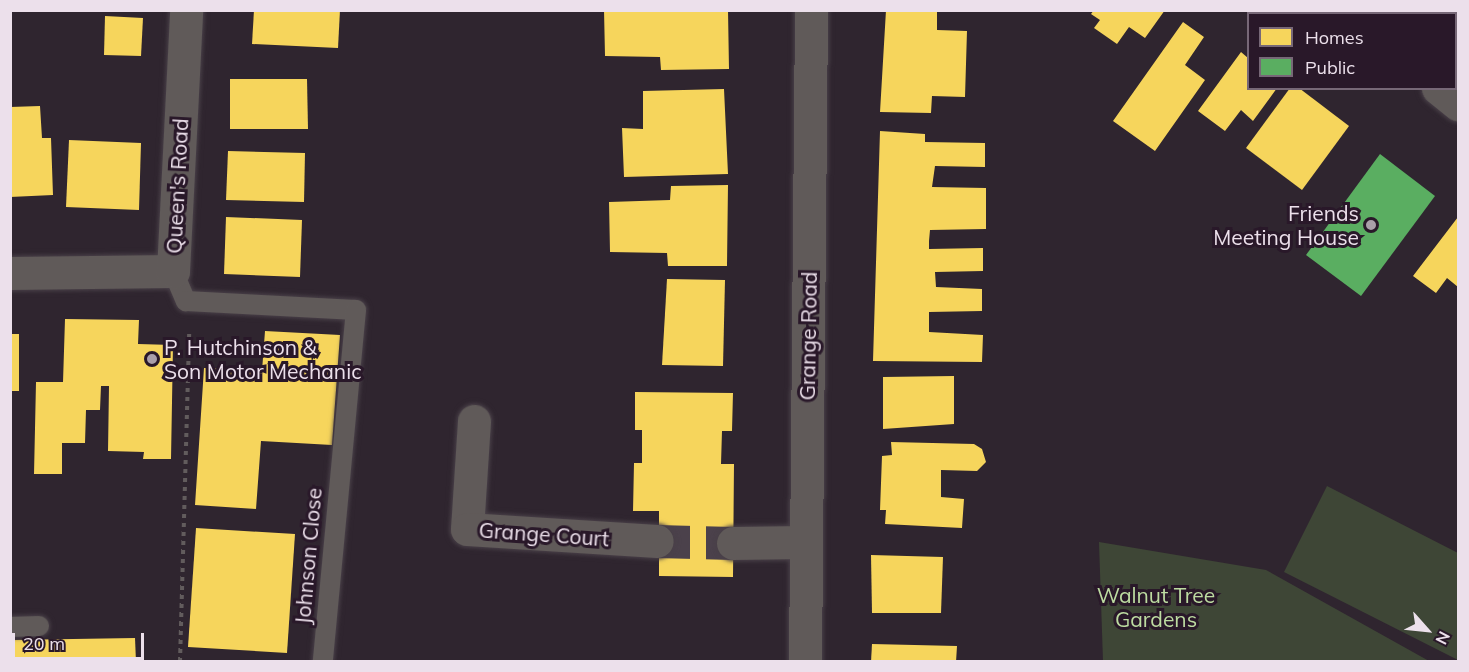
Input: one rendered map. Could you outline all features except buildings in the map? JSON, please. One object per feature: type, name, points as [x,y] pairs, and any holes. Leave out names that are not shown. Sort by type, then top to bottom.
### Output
[{"type":"street","name":"Queen's Road","points":[[10,273],[173,271],[186,10]]},
{"type":"street","name":"Grange Road","points":[[805,662],[804,542],[811,10]]},
{"type":"street","points":[[1440,90],[1458,104]]},
{"type":"street","name":"Grange Court","points":[[474,421],[467,529],[657,541]]},
{"type":"street","points":[[733,543],[804,542]]},
{"type":"lane","points":[[173,271],[186,301]]},
{"type":"lane","name":"Johnson Close","points":[[186,301],[356,310],[323,662]]},
{"type":"lane","points":[[10,627],[39,626]]},
{"type":"path","points":[[180,662],[189,322],[186,301]]},
{"type":"green space","points":[[1327,486],[1458,553],[1458,660],[1284,572]]},
{"type":"green space","name":"Walnut Tree Gardens","points":[[1099,542],[1266,570],[1429,661],[1103,661]]},
{"type":"tunnel","points":[[657,541],[733,543]]},
{"type":"place","name":"Friends Meeting House","points":[[1371,225]]},
{"type":"place","name":"P. Hutchinson & Son Motor Mechanic","points":[[152,359]]}]
